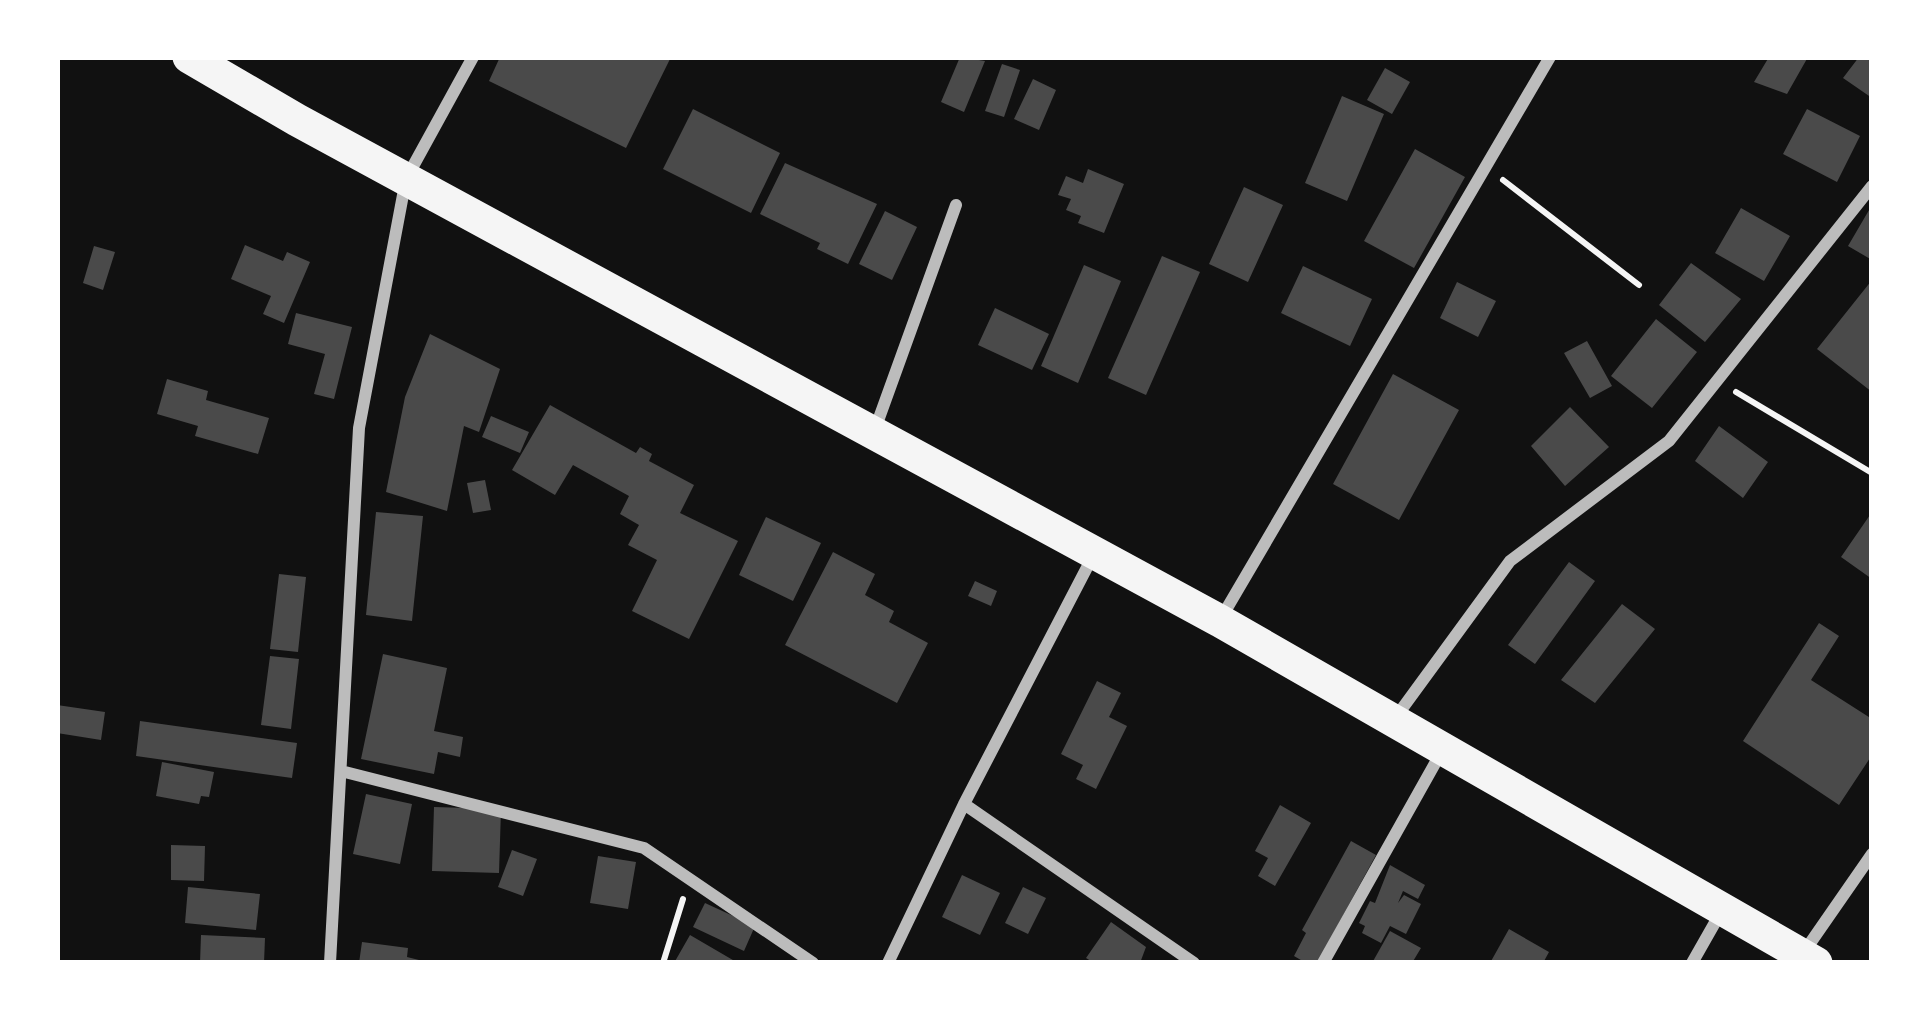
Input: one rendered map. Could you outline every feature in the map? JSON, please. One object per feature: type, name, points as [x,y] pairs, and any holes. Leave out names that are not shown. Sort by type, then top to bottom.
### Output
[{"type":"highway","points":[[189,57],[1220,621],[1809,959]]},
{"type":"street","points":[[310,963],[330,961],[359,428],[406,179],[473,57]]},
{"type":"street","points":[[1220,621],[1550,57]]},
{"type":"street","points":[[1391,722],[1510,561],[1669,441],[1872,186]]},
{"type":"street","points":[[874,433],[956,205]]},
{"type":"street","points":[[888,963],[1095,553]]},
{"type":"street","points":[[1323,963],[1442,751]]},
{"type":"street","points":[[341,771],[644,848],[813,963]]},
{"type":"street","points":[[964,805],[1194,963]]},
{"type":"street","points":[[1809,959],[1872,854]]},
{"type":"street","points":[[1692,963],[1721,910]]},
{"type":"path","points":[[1486,167],[1639,285]]},
{"type":"path","points":[[1718,381],[1872,473]]},
{"type":"path","points":[[663,963],[689,878]]},
{"type":"building","points":[[500,57],[671,57],[626,148],[489,81]]},
{"type":"building","points":[[960,57],[985,61],[964,112],[941,102]]},
{"type":"building","points":[[1769,57],[1808,57],[1787,94],[1754,82]]},
{"type":"building","points":[[1859,57],[1872,57],[1872,98],[1843,78]]},
{"type":"building","points":[[1002,64],[1020,70],[1004,117],[985,111]]},
{"type":"building","points":[[1385,68],[1410,82],[1392,114],[1367,100]]},
{"type":"building","points":[[1033,79],[1056,90],[1039,130],[1014,119]]},
{"type":"building","points":[[1342,96],[1384,114],[1347,201],[1305,183]]},
{"type":"building","points":[[693,109],[780,153],[751,213],[663,169]]},
{"type":"building","points":[[1807,109],[1860,136],[1837,182],[1783,154]]},
{"type":"building","points":[[1415,149],[1465,177],[1414,268],[1364,241]]},
{"type":"building","points":[[785,163],[877,204],[848,264],[817,249],[820,243],[760,214]]},
{"type":"building","points":[[1088,169],[1124,184],[1104,233],[1078,223],[1081,216],[1066,210],[1071,199],[1058,195],[1066,176],[1083,183]]},
{"type":"building","points":[[1244,187],[1283,205],[1248,282],[1209,264]]},
{"type":"building","points":[[1872,205],[1872,260],[1848,246]]},
{"type":"building","points":[[1741,208],[1790,236],[1764,281],[1715,253]]},
{"type":"building","points":[[885,211],[917,227],[892,280],[859,264]]},
{"type":"building","points":[[245,245],[283,261],[287,252],[310,262],[284,323],[263,314],[271,296],[231,279]]},
{"type":"building","points":[[94,246],[115,252],[103,290],[83,283]]},
{"type":"building","points":[[1162,256],[1200,272],[1146,395],[1108,378]]},
{"type":"building","points":[[1691,263],[1741,299],[1705,342],[1659,305]]},
{"type":"building","points":[[1084,265],[1121,281],[1078,383],[1041,366]]},
{"type":"building","points":[[1303,266],[1372,299],[1350,346],[1281,313]]},
{"type":"building","points":[[1872,280],[1872,392],[1817,349]]},
{"type":"building","points":[[1457,282],[1496,301],[1478,337],[1440,318]]},
{"type":"building","points":[[995,308],[1049,334],[1032,370],[978,345]]},
{"type":"building","points":[[296,313],[352,327],[334,399],[314,394],[325,354],[288,344]]},
{"type":"building","points":[[1656,319],[1697,352],[1652,408],[1611,376]]},
{"type":"building","points":[[430,334],[500,369],[479,432],[464,426],[447,511],[386,492],[405,397]]},
{"type":"building","points":[[1587,341],[1612,386],[1590,398],[1564,353]]},
{"type":"building","points":[[1393,374],[1459,410],[1399,520],[1333,484]]},
{"type":"building","points":[[167,379],[208,391],[206,400],[269,418],[258,454],[195,436],[198,426],[157,414]]},
{"type":"building","points":[[550,405],[636,453],[640,447],[652,454],[649,461],[694,485],[680,513],[738,541],[689,639],[632,611],[657,560],[628,545],[639,525],[620,514],[629,496],[573,465],[555,495],[512,470]]},
{"type":"building","points":[[1570,407],[1609,447],[1565,486],[1531,446]]},
{"type":"building","points":[[491,416],[529,432],[520,453],[482,437]]},
{"type":"building","points":[[1719,426],[1768,462],[1743,498],[1695,461]]},
{"type":"building","points":[[485,480],[491,510],[473,513],[467,483]]},
{"type":"building","points":[[376,512],[423,516],[412,621],[366,615]]},
{"type":"building","points":[[1872,512],[1872,579],[1841,557]]},
{"type":"building","points":[[766,517],[821,543],[793,601],[739,575]]},
{"type":"building","points":[[833,552],[875,574],[865,595],[894,611],[889,622],[928,643],[897,703],[785,645]]},
{"type":"building","points":[[1569,562],[1595,581],[1535,664],[1508,645]]},
{"type":"building","points":[[279,574],[306,577],[298,652],[270,649]]},
{"type":"building","points":[[975,581],[997,591],[991,606],[968,596]]},
{"type":"building","points":[[1622,604],[1655,629],[1595,703],[1561,680]]},
{"type":"building","points":[[1819,623],[1839,636],[1811,680],[1872,719],[1872,755],[1839,805],[1743,741]]},
{"type":"building","points":[[383,654],[447,668],[434,731],[463,737],[460,757],[438,752],[434,774],[361,759]]},
{"type":"building","points":[[270,656],[299,659],[291,729],[261,725]]},
{"type":"building","points":[[1097,681],[1121,693],[1109,717],[1127,726],[1096,789],[1076,779],[1083,765],[1061,754]]},
{"type":"building","points":[[57,705],[105,712],[101,740],[57,733]]},
{"type":"building","points":[[140,721],[297,743],[292,778],[136,756]]},
{"type":"building","points":[[162,762],[214,772],[209,797],[201,796],[199,804],[156,796]]},
{"type":"building","points":[[366,794],[412,804],[400,864],[353,854]]},
{"type":"building","points":[[1280,805],[1311,823],[1275,886],[1258,876],[1268,858],[1255,851]]},
{"type":"building","points":[[434,807],[501,809],[499,873],[432,871]]},
{"type":"building","points":[[1351,841],[1376,855],[1317,963],[1306,963],[1294,956],[1306,933],[1302,930]]},
{"type":"building","points":[[171,845],[205,846],[204,881],[171,880]]},
{"type":"building","points":[[512,850],[537,859],[523,896],[498,887]]},
{"type":"building","points":[[598,856],[636,862],[628,909],[590,903]]},
{"type":"building","points":[[1390,865],[1425,885],[1418,899],[1403,891],[1398,903],[1404,895],[1421,904],[1406,934],[1390,926],[1381,943],[1362,933],[1365,926],[1359,923],[1370,901],[1375,903]]},
{"type":"building","points":[[962,875],[1000,893],[980,935],[942,917]]},
{"type":"building","points":[[188,887],[260,894],[256,930],[185,923]]},
{"type":"building","points":[[1023,887],[1046,898],[1028,934],[1005,923]]},
{"type":"building","points":[[705,903],[755,926],[744,951],[693,927]]},
{"type":"building","points":[[1111,922],[1146,947],[1140,963],[1094,963],[1086,958]]},
{"type":"building","points":[[1509,929],[1549,952],[1543,963],[1490,963]]},
{"type":"building","points":[[1390,931],[1421,948],[1412,963],[1372,963]]},
{"type":"building","points":[[201,935],[265,938],[264,963],[200,963]]},
{"type":"building","points":[[690,935],[738,963],[674,963]]},
{"type":"building","points":[[362,942],[408,948],[407,957],[431,963],[359,963]]}]
